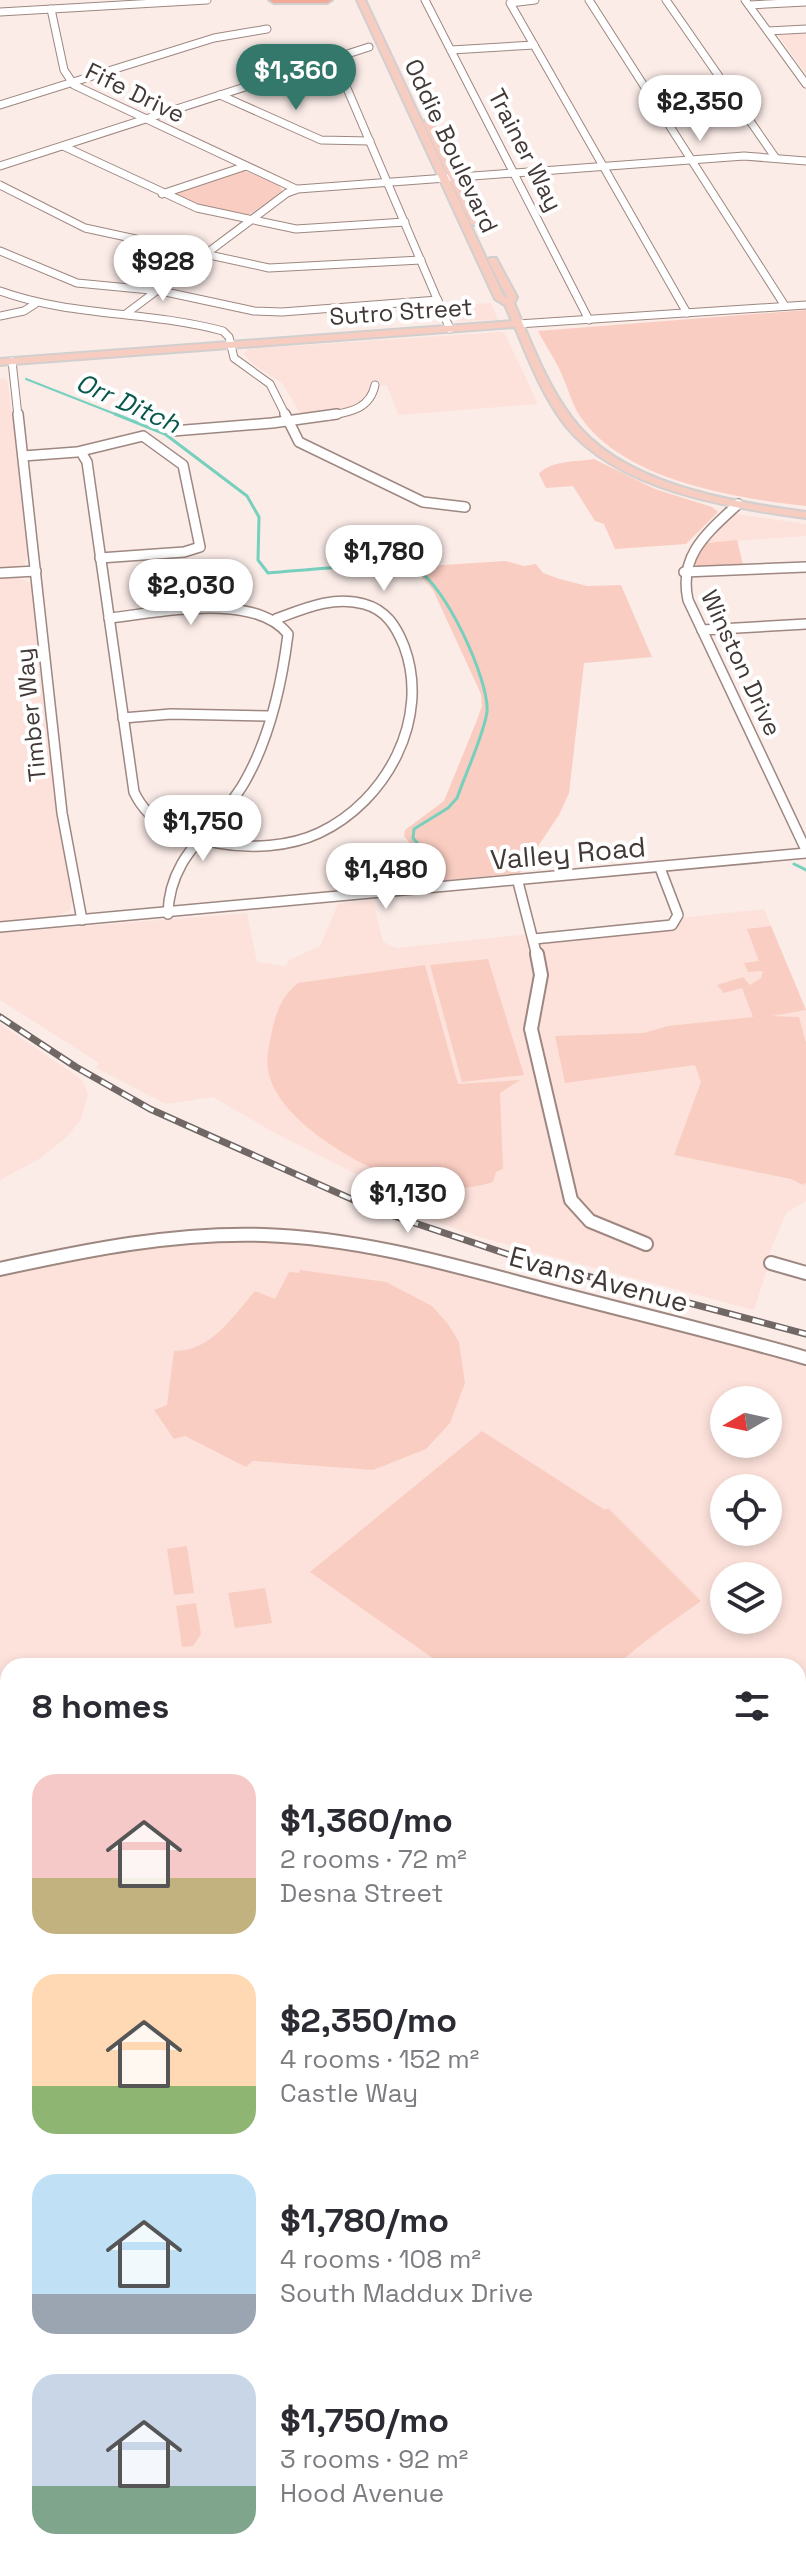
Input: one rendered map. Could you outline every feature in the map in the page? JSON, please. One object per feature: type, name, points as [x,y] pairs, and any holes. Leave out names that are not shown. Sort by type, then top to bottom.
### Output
[{"type":"highway","points":[[274,0],[327,0]]},
{"type":"main road","name":"Oddie Boulevard","points":[[361,0],[500,299],[509,303],[563,413],[591,444],[653,479],[738,504],[806,515]]},
{"type":"main road","name":"Oddie Boulevard","points":[[373,0],[413,92],[512,297],[509,303]]},
{"type":"main road","name":"Sutro Street","points":[[6,362],[518,324]]},
{"type":"main road","points":[[194,347],[208,338],[204,330]]},
{"type":"street","points":[[0,12],[207,0]]},
{"type":"street","name":"Trainer Way","points":[[425,0],[589,320]]},
{"type":"street","points":[[535,0],[510,3],[687,313]]},
{"type":"street","points":[[589,0],[785,306]]},
{"type":"street","points":[[666,0],[775,157]]},
{"type":"street","points":[[747,3],[806,2]]},
{"type":"street","points":[[747,3],[806,84]]},
{"type":"street","name":"Fife Drive","points":[[51,9],[63,66],[71,83],[296,189]]},
{"type":"street","points":[[0,105],[214,38],[267,29]]},
{"type":"street","points":[[768,31],[806,29]]},
{"type":"street","points":[[451,50],[534,45]]},
{"type":"street","points":[[0,166],[369,47]]},
{"type":"street","points":[[288,51],[343,79],[450,329]]},
{"type":"street","points":[[220,95],[321,140],[370,141]]},
{"type":"street","points":[[63,146],[189,207],[305,229],[405,222]]},
{"type":"street","points":[[127,313],[296,189],[692,160],[775,157],[806,161]]},
{"type":"street","points":[[162,194],[246,166]]},
{"type":"street","points":[[0,185],[85,228],[287,269],[421,260]]},
{"type":"street","points":[[0,251],[77,283],[158,290],[264,312],[438,300]]},
{"type":"street","points":[[0,291],[35,304],[127,313],[223,331],[229,337],[228,344]]},
{"type":"street","points":[[0,316],[24,311],[35,304]]},
{"type":"street","name":"Sutro Street","points":[[518,324],[806,305]]},
{"type":"street","points":[[192,325],[228,344],[238,363],[270,384],[295,438],[304,446],[423,502],[465,507]]},
{"type":"street","name":"Timber Way","points":[[6,362],[23,456],[62,813],[82,920]]},
{"type":"street","points":[[173,431],[353,410],[373,397],[375,385]]},
{"type":"street","points":[[23,456],[81,452],[143,436],[186,469],[201,544],[197,549],[100,558]]},
{"type":"street","points":[[81,452],[87,462],[134,792],[140,806],[165,827],[200,840],[241,846],[273,844],[321,832],[345,817],[372,792],[398,754],[408,730],[414,699],[409,659],[402,640],[384,613],[368,605],[334,601],[276,619]]},
{"type":"street","name":"Winston Drive","points":[[738,504],[692,550],[684,572],[685,592],[806,852]]},
{"type":"street","points":[[684,572],[806,567]]},
{"type":"street","points":[[0,573],[36,571]]},
{"type":"street","points":[[109,618],[231,608],[254,611],[276,619],[285,628],[287,640],[260,746],[245,781],[172,874],[167,895],[168,914]]},
{"type":"street","points":[[702,630],[806,624]]},
{"type":"street","points":[[123,718],[171,714],[268,716]]},
{"type":"street","name":"Valley Road","points":[[0,927],[518,882],[806,852]]},
{"type":"street","points":[[534,939],[672,925],[679,918],[660,868]]},
{"type":"street","points":[[518,882],[541,975],[531,1029],[571,1200],[590,1221],[646,1244]]},
{"type":"street","name":"Evans Avenue","points":[[0,1269],[110,1246],[175,1238],[264,1235],[325,1240],[414,1255],[806,1358]]},
{"type":"street","points":[[771,1263],[806,1273]]},
{"type":"shaded area","points":[[806,32],[806,74],[778,35]]},
{"type":"shaded area","points":[[243,170],[279,185],[283,192],[247,216],[203,207],[174,194]]},
{"type":"shaded area","points":[[491,303],[498,320],[456,321],[447,306]]},
{"type":"shaded area","points":[[806,310],[806,506],[747,498],[684,483],[626,458],[602,440],[582,419],[559,367],[538,331]]},
{"type":"shaded area","points":[[505,334],[538,404],[398,415],[387,385],[383,385],[370,387],[366,399],[349,409],[301,415],[282,383],[254,365],[244,354],[248,349]]},
{"type":"shaded area","points":[[0,378],[7,379],[28,555],[21,566],[0,569]]},
{"type":"shaded area","points":[[594,459],[655,489],[712,507],[718,512],[686,544],[615,549],[604,524],[595,521],[573,486],[546,488],[539,474],[557,464]]},
{"type":"shaded area","points":[[735,514],[806,524],[806,536],[706,543]]},
{"type":"shaded area","points":[[737,540],[743,565],[703,567],[694,564],[706,543]]},
{"type":"shaded area","points":[[505,561],[524,566],[536,564],[543,573],[587,586],[621,585],[652,657],[584,663],[569,793],[559,815],[520,873],[428,882],[419,854],[404,836],[405,830],[444,801],[482,706],[481,694],[433,590],[420,576],[398,568]]},
{"type":"shaded area","points":[[14,576],[31,583],[55,805],[72,900],[70,910],[58,916],[0,921],[0,577]]},
{"type":"shaded area","points":[[373,900],[383,942],[396,948],[764,909],[806,1010],[806,1201],[786,1213],[768,1256],[754,1310],[479,1237],[360,1194],[366,1179],[273,1132],[213,1097],[166,1104],[96,1068],[99,1063],[0,1000],[0,933],[247,913],[257,962],[286,966],[289,960],[320,946],[338,904]]},
{"type":"shaded area","points":[[771,926],[806,1010],[772,1016],[799,1017],[806,1043],[806,1183],[803,1185],[791,1179],[674,1155],[701,1082],[695,1065],[565,1083],[555,1036],[644,1033],[668,1026],[753,1017],[742,988],[724,993],[717,985],[743,977],[750,985],[761,978],[763,971],[748,972],[744,963],[759,961],[747,929]]},
{"type":"shaded area","points":[[488,959],[524,1075],[462,1082],[430,965]]},
{"type":"shaded area","points":[[425,965],[458,1084],[520,1080],[500,1093],[503,1169],[496,1172],[493,1182],[466,1188],[438,1188],[420,1186],[379,1171],[312,1131],[293,1114],[270,1078],[268,1057],[275,1020],[283,1000],[298,983]]},
{"type":"shaded area","points":[[0,1024],[77,1076],[84,1083],[88,1095],[81,1119],[67,1137],[39,1159],[0,1180]]},
{"type":"shaded area","points":[[228,1240],[334,1246],[422,1262],[806,1364],[806,1658],[0,1658],[0,1275],[95,1254],[166,1244]]},
{"type":"shaded area","points":[[300,1270],[386,1282],[432,1306],[448,1324],[459,1342],[465,1383],[450,1423],[426,1449],[373,1470],[253,1461],[246,1467],[185,1436],[174,1439],[154,1410],[167,1405],[174,1351],[199,1346],[210,1339],[255,1291],[275,1299],[289,1272],[299,1273]]},
{"type":"shaded area","points":[[482,1431],[605,1510],[608,1508],[701,1601],[626,1658],[433,1658],[310,1572]]},
{"type":"shaded area","points":[[187,1546],[194,1593],[174,1595],[167,1549]]},
{"type":"shaded area","points":[[265,1588],[272,1623],[235,1628],[228,1593]]},
{"type":"shaded area","points":[[196,1603],[201,1634],[193,1646],[182,1647],[176,1606]]},
{"type":"waterway","name":"Orr Ditch","points":[[26,379],[120,416]]},
{"type":"waterway","name":"Orr Ditch","points":[[115,414],[120,416]]},
{"type":"waterway","name":"Orr Ditch","points":[[120,416],[165,434],[247,496],[259,517],[258,560],[268,573],[365,566],[402,567],[414,569],[438,591],[451,610],[473,656],[486,697],[487,712],[457,798],[448,808],[414,829],[413,838],[425,852],[429,865]]},
{"type":"waterway","name":"Orr Ditch","points":[[794,864],[806,870]]},
{"type":"railway","points":[[0,1017],[76,1067],[150,1109],[376,1210],[519,1258],[806,1334]]}]
